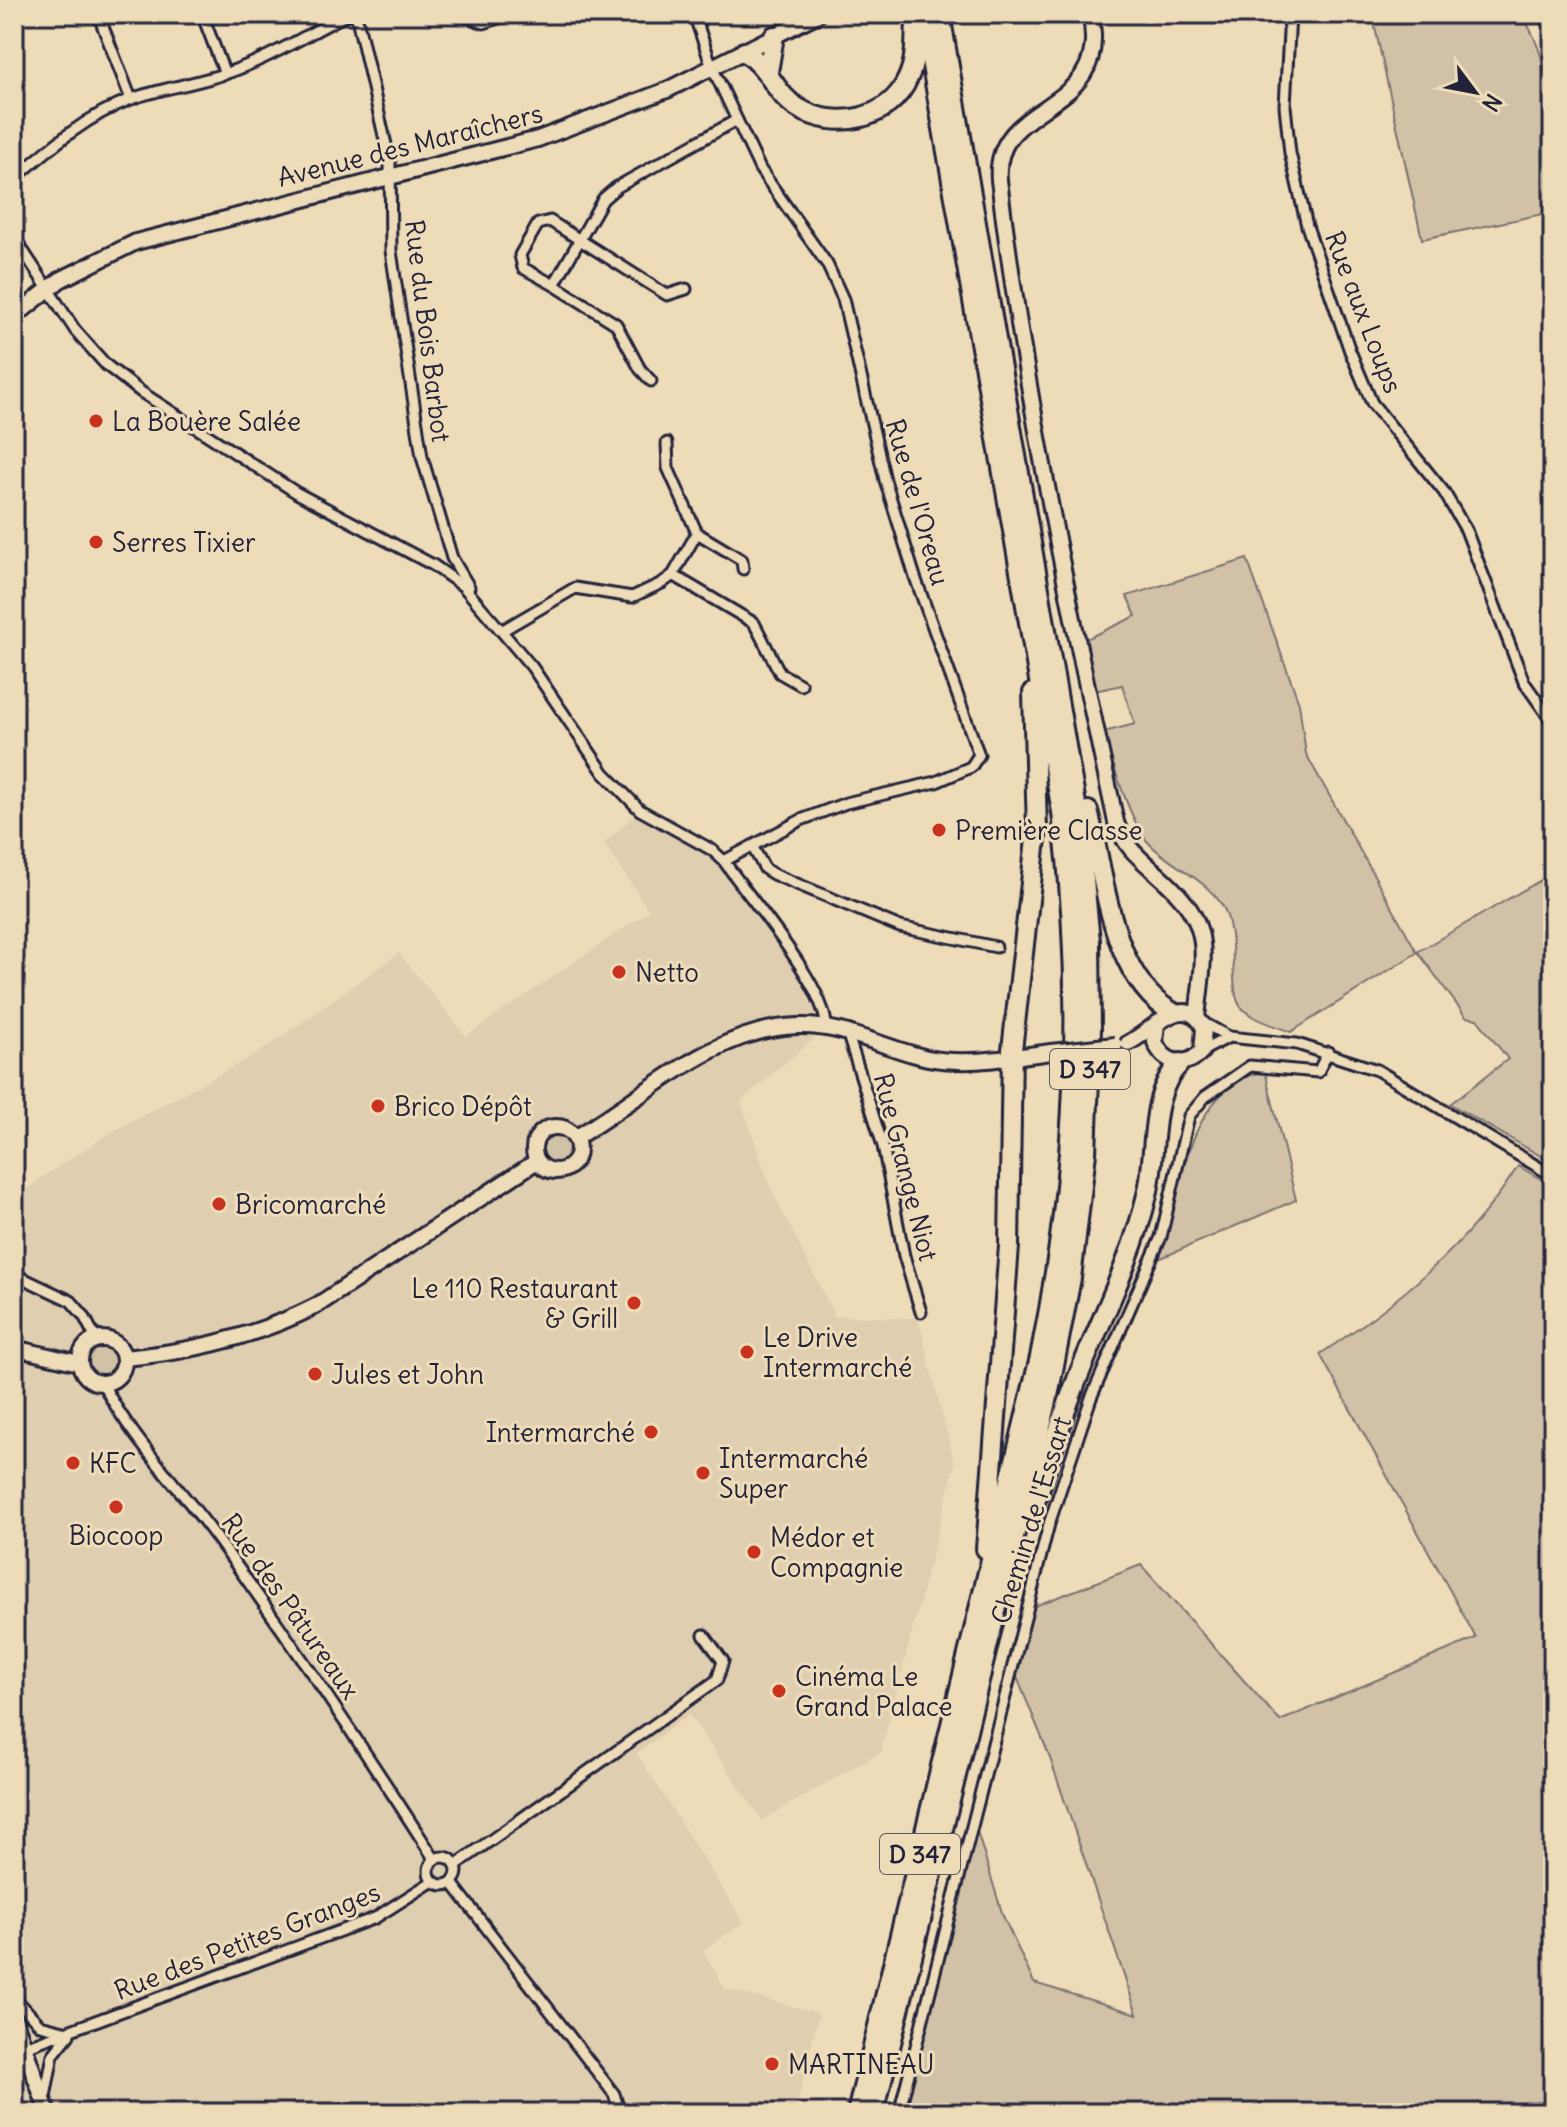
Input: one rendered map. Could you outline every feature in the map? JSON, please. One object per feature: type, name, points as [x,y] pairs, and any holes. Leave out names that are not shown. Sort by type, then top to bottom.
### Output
[{"type":"highway","points":[[744,52],[768,72],[783,96],[815,116],[834,120],[870,115],[886,106],[909,77],[916,14]]},
{"type":"highway","name":"D 347","points":[[874,2113],[990,1601],[1049,1316],[1062,1234],[1073,1111],[1075,985],[1071,894],[1056,772],[923,14]]},
{"type":"highway","name":"D 347","points":[[857,2113],[1061,1333],[1086,1153],[1091,1029],[1090,941],[1083,852],[1064,724],[940,14]]},
{"type":"highway","points":[[768,72],[774,36]]},
{"type":"highway","points":[[990,1601],[1009,1246],[1011,1057],[1037,830],[1034,649]]},
{"type":"highway","points":[[1064,724],[1116,928],[1146,992],[1171,1016]]},
{"type":"highway","points":[[990,1601],[1139,1222],[1151,1177],[1160,1092],[1167,1077],[1180,1063]]},
{"type":"street","points":[[98,14],[131,99]]},
{"type":"street","points":[[202,14],[225,74]]},
{"type":"street","points":[[14,179],[84,123],[131,99],[203,83],[348,14]]},
{"type":"street","name":"Rue du Bois Barbot","points":[[356,14],[391,178],[391,251],[422,457],[452,558],[476,599]]},
{"type":"street","points":[[458,14],[484,23],[511,14]]},
{"type":"street","name":"Rue de l'Oreau","points":[[694,14],[735,121],[774,192],[827,264],[843,299],[885,480],[915,577],[979,755],[971,767],[936,782],[831,807],[724,861]]},
{"type":"street","name":"Avenue des Maraîchers","points":[[14,317],[49,287],[105,256],[170,231],[391,178],[550,135],[627,107],[818,14]]},
{"type":"street","points":[[1090,14],[1092,40],[1083,75],[1064,97],[1008,136],[999,155],[1001,194],[1035,415],[1080,658],[1116,822],[1127,845],[1179,895],[1199,925],[1205,954],[1199,1019],[1206,1036],[1202,1051]]},
{"type":"street","name":"Rue aux Loups","points":[[1290,14],[1285,106],[1290,153],[1307,226],[1350,351],[1372,403],[1444,492],[1466,530],[1524,682],[1553,723]]},
{"type":"street","points":[[554,285],[603,199],[617,187],[735,121]]},
{"type":"street","points":[[651,381],[640,369],[616,324],[523,268],[520,255],[538,224],[550,221],[667,295],[686,289]]},
{"type":"street","points":[[14,237],[85,344],[141,392],[297,493],[445,573],[476,599],[503,630],[604,773],[640,810],[712,850],[724,861],[813,987],[826,1014],[826,1028]]},
{"type":"street","points":[[667,443],[668,468],[697,533],[742,560],[743,569]]},
{"type":"street","points":[[503,630],[575,588],[632,597],[673,575],[697,533]]},
{"type":"street","points":[[445,573],[452,558]]},
{"type":"street","points":[[673,575],[754,623],[780,673],[801,685]]},
{"type":"street","points":[[752,846],[765,869],[773,874],[885,921],[919,932],[996,947]]},
{"type":"street","points":[[1200,988],[1171,1016],[1155,1042],[1158,1051],[1180,1063],[1189,1061],[1229,1037]]},
{"type":"street","points":[[1121,1044],[1171,1016],[1199,1019],[1229,1037],[1273,1040],[1328,1052],[1402,1082],[1553,1176]]},
{"type":"street","points":[[575,1138],[721,1047],[779,1028],[826,1028],[930,1058],[958,1061],[1121,1044],[1158,1051]]},
{"type":"street","name":"Rue Grange Niot","points":[[847,1032],[883,1146],[904,1256],[921,1312]]},
{"type":"street","name":"Chemin de l'Essart","points":[[899,2113],[1049,1524],[1091,1398],[1164,1228],[1189,1116],[1205,1097],[1239,1070],[1264,1064],[1318,1072],[1328,1052]]},
{"type":"street","points":[[564,1128],[575,1138],[578,1155],[567,1169],[548,1170],[537,1161],[534,1146],[542,1133],[564,1128]]},
{"type":"street","points":[[124,1358],[178,1352],[281,1324],[316,1306],[537,1161]]},
{"type":"street","points":[[14,1274],[78,1306],[96,1339]]},
{"type":"street","points":[[14,1348],[79,1363],[89,1380],[103,1384],[119,1376],[124,1358],[116,1343],[96,1339],[86,1345],[79,1363]]},
{"type":"street","name":"Rue des Pâtureaux","points":[[103,1384],[133,1433],[200,1514],[355,1734],[435,1860]]},
{"type":"street","points":[[456,1865],[717,1680],[723,1661],[704,1635]]},
{"type":"street","points":[[444,1857],[456,1865],[457,1875],[452,1883],[444,1885],[433,1881],[429,1867],[435,1860],[444,1857]]},
{"type":"street","name":"Rue des Petites Granges","points":[[20,2050],[375,1918],[433,1881]]},
{"type":"street","points":[[452,1883],[614,2094],[620,2113]]},
{"type":"street","points":[[14,1997],[40,2025],[71,2032],[53,2055],[46,2107]]},
{"type":"street","points":[[14,2018],[20,2050],[46,2107]]},
{"type":"shaded area","points":[[1372,14],[1521,14],[1542,59],[1548,84],[1553,135],[1553,212],[1422,239]]},
{"type":"shaded area","points":[[1247,559],[1299,703],[1306,754],[1417,952],[1553,873],[1553,1163],[1450,1104],[1508,1059],[1477,1019],[1466,1017],[1418,952],[1291,1032],[1251,1016],[1237,1000],[1230,930],[1222,905],[1205,886],[1156,850],[1134,820],[1104,732],[1135,724],[1122,685],[1090,692],[1084,640],[1136,616],[1127,596]]},
{"type":"shaded area","points":[[640,810],[712,850],[805,974],[826,1028],[741,1101],[771,1189],[835,1316],[918,1318],[955,1465],[881,1752],[762,1820],[689,1714],[637,1754],[744,1923],[703,1950],[725,1989],[819,2013],[795,2113],[14,2113],[14,1201],[42,1177],[115,1130],[259,1053],[399,953],[466,1036],[649,911],[604,843]],"holes":[[[101,1339],[116,1344],[124,1362],[119,1376],[103,1384],[89,1380],[79,1363],[86,1345]]]},
{"type":"shaded area","points":[[1265,1071],[1296,1200],[1159,1259],[1181,1175],[1202,1121],[1218,1098],[1238,1081]]},
{"type":"shaded area","points":[[557,1135],[568,1140],[573,1151],[568,1162],[557,1167],[546,1162],[541,1151],[546,1140]]},
{"type":"shaded area","points":[[1518,1166],[1553,1186],[1553,2113],[904,2113],[975,1825],[1003,1916],[1034,1983],[1137,2014],[1049,1755],[1016,1675],[1032,1607],[1141,1565],[1280,1721],[1476,1638],[1320,1354],[1377,1314],[1430,1271],[1477,1222]]},
{"type":"shaded area","points":[[101,1345],[107,1346],[115,1354],[115,1366],[107,1374],[101,1375],[95,1374],[87,1366],[86,1360],[87,1354],[95,1346]]},
{"type":"place","name":"La Bouère Salée","points":[[96,421]]},
{"type":"place","name":"Serres Tixier","points":[[96,542]]},
{"type":"place","name":"Première Classe","points":[[939,830]]},
{"type":"place","name":"Netto","points":[[619,972]]},
{"type":"place","name":"Brico Dépôt","points":[[378,1106]]},
{"type":"place","name":"Bricomarché","points":[[219,1204]]},
{"type":"place","name":"Le 110 Restaurant & Grill","points":[[634,1303]]},
{"type":"place","name":"Le Drive Intermarché","points":[[747,1352]]},
{"type":"place","name":"Jules et John","points":[[315,1374]]},
{"type":"place","name":"Intermarché","points":[[651,1432]]},
{"type":"place","name":"KFC","points":[[73,1463]]},
{"type":"place","name":"Intermarché Super","points":[[703,1473]]},
{"type":"place","name":"Biocoop","points":[[116,1507]]},
{"type":"place","name":"Médor et Compagnie","points":[[754,1552]]},
{"type":"place","name":"Cinéma Le Grand Palace","points":[[779,1691]]},
{"type":"place","name":"MARTINEAU","points":[[772,2064]]}]
